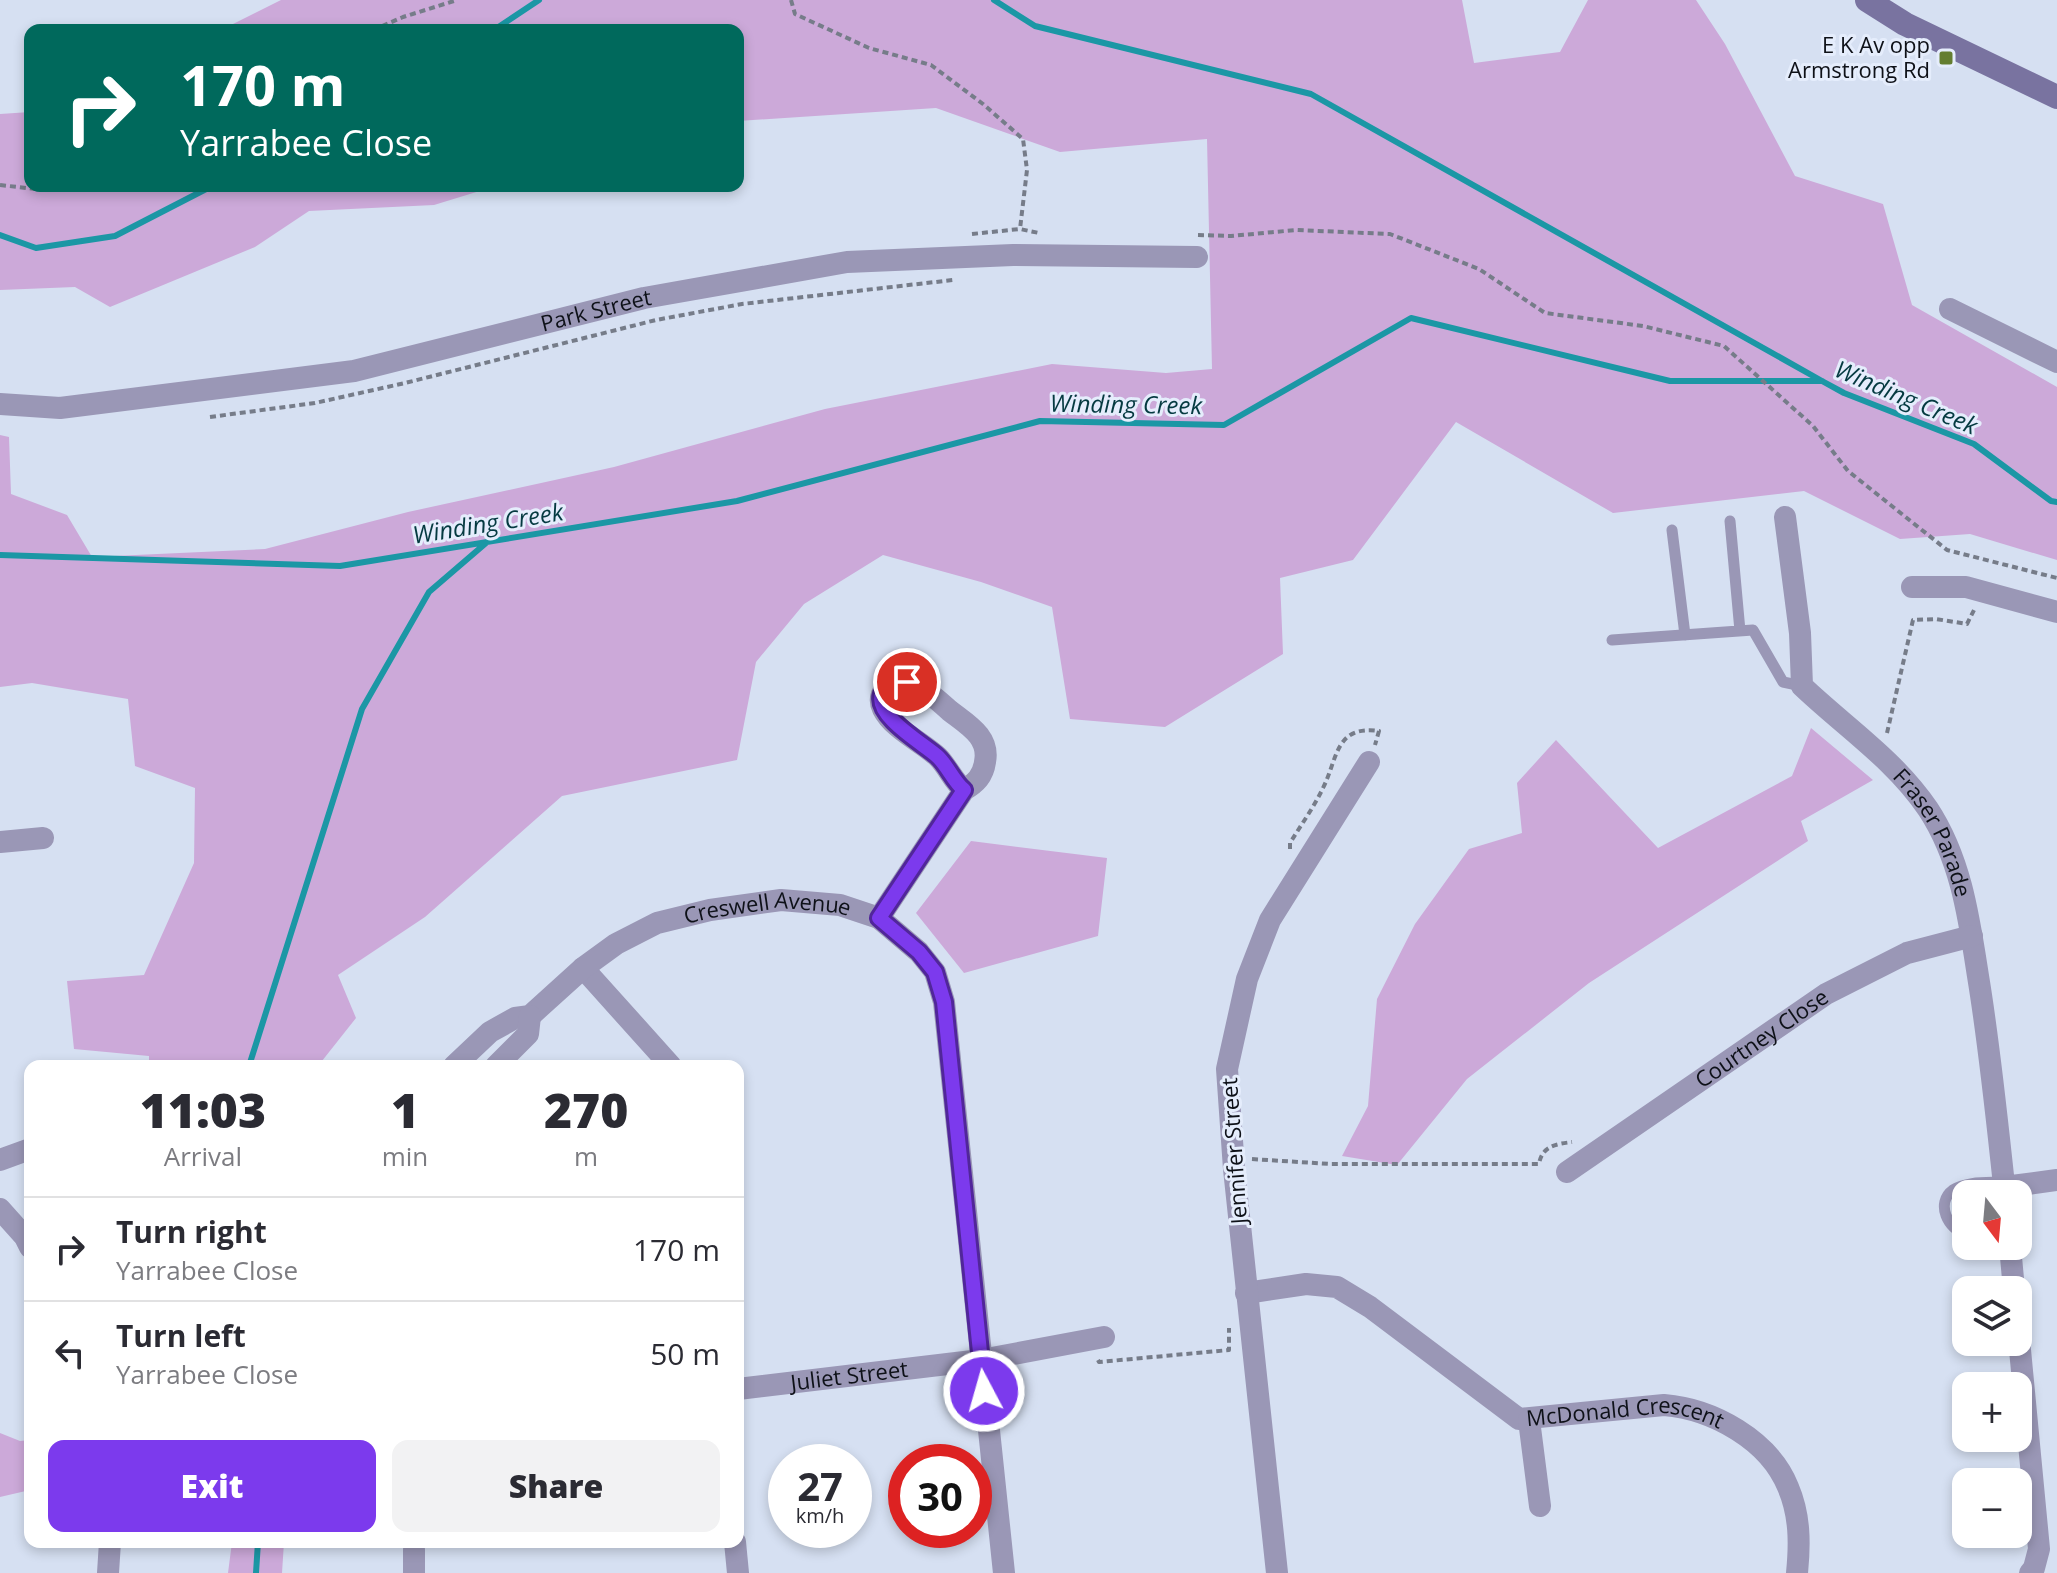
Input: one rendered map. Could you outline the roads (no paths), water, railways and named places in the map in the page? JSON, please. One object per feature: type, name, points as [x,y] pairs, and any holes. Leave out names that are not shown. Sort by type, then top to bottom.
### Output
[{"type":"street","points":[[1867,0],[1905,24],[2057,97]]},
{"type":"street","name":"Park Street","points":[[0,404],[60,408],[354,371],[644,298],[847,262],[1036,255],[1197,257]]},
{"type":"street","points":[[1950,309],[2057,362]]},
{"type":"street","points":[[1785,517],[1800,633],[1802,686]]},
{"type":"street","points":[[1912,587],[1966,587],[2057,612]]},
{"type":"street","points":[[879,918],[964,790],[977,782],[983,772],[987,750],[983,740],[915,685],[907,682],[890,684],[880,700],[884,711],[939,758],[957,785],[964,790]]},
{"type":"street","name":"Fraser Parade","points":[[1802,686],[1892,763],[1929,810],[1959,872],[1984,1014],[2003,1180]]},
{"type":"street","name":"Jennifer Street","points":[[1277,1573],[1246,1293],[1227,1069],[1247,979],[1270,920],[1369,762]]},
{"type":"street","points":[[0,842],[43,838]]},
{"type":"street","name":"Creswell Avenue","points":[[460,1060],[490,1032],[515,1018],[530,1016],[583,968],[616,944],[657,923],[710,910],[781,900],[840,905],[879,918],[919,952],[935,972],[944,1002],[1004,1573]]},
{"type":"street","name":"Courtney Close","points":[[1567,1172],[1826,994],[1907,953],[1972,936]]},
{"type":"street","points":[[583,968],[666,1060]]},
{"type":"street","name":"Creswell Avenue","points":[[502,1060],[528,1034],[530,1016]]},
{"type":"street","points":[[0,1160],[24,1151]]},
{"type":"street","points":[[2032,1184],[2057,1180]]},
{"type":"street","points":[[0,1209],[24,1236]]},
{"type":"street","name":"McDonald Crescent","points":[[1246,1293],[1306,1284],[1337,1287],[1370,1307],[1500,1408],[1519,1419],[1664,1405],[1692,1410],[1739,1429],[1773,1462],[1789,1489],[1798,1520],[1797,1573]]},
{"type":"street","name":"Juliet Street","points":[[744,1388],[981,1360],[1104,1337]]},
{"type":"street","points":[[2021,1356],[2039,1549],[2030,1573]]},
{"type":"street","points":[[1529,1420],[1540,1506]]},
{"type":"street","points":[[108,1573],[110,1548]]},
{"type":"street","points":[[736,1548],[738,1573]]},
{"type":"street","points":[[414,1550],[414,1573]]},
{"type":"lane","points":[[1730,521],[1740,631]]},
{"type":"lane","points":[[1672,530],[1685,635]]},
{"type":"lane","points":[[1612,640],[1753,630],[1783,682],[1802,686]]},
{"type":"lane","points":[[1952,1192],[1947,1196],[1946,1218],[1952,1228]]},
{"type":"waterway","points":[[503,24],[539,0]]},
{"type":"waterway","points":[[994,0],[1035,26],[1311,94],[1844,393],[1974,444],[2051,501],[2057,502]]},
{"type":"waterway","points":[[0,235],[36,248],[115,236],[200,192]]},
{"type":"waterway","name":"Winding Creek","points":[[0,555],[340,566],[737,501],[1040,421],[1224,425],[1411,318],[1670,381],[1822,381]]},
{"type":"waterway","points":[[251,1060],[362,709],[429,592],[486,543]]},
{"type":"waterway","points":[[256,1573],[258,1548]]},
{"type":"place","name":"E K Av opp Armstrong Rd","points":[[1946,58]]}]
